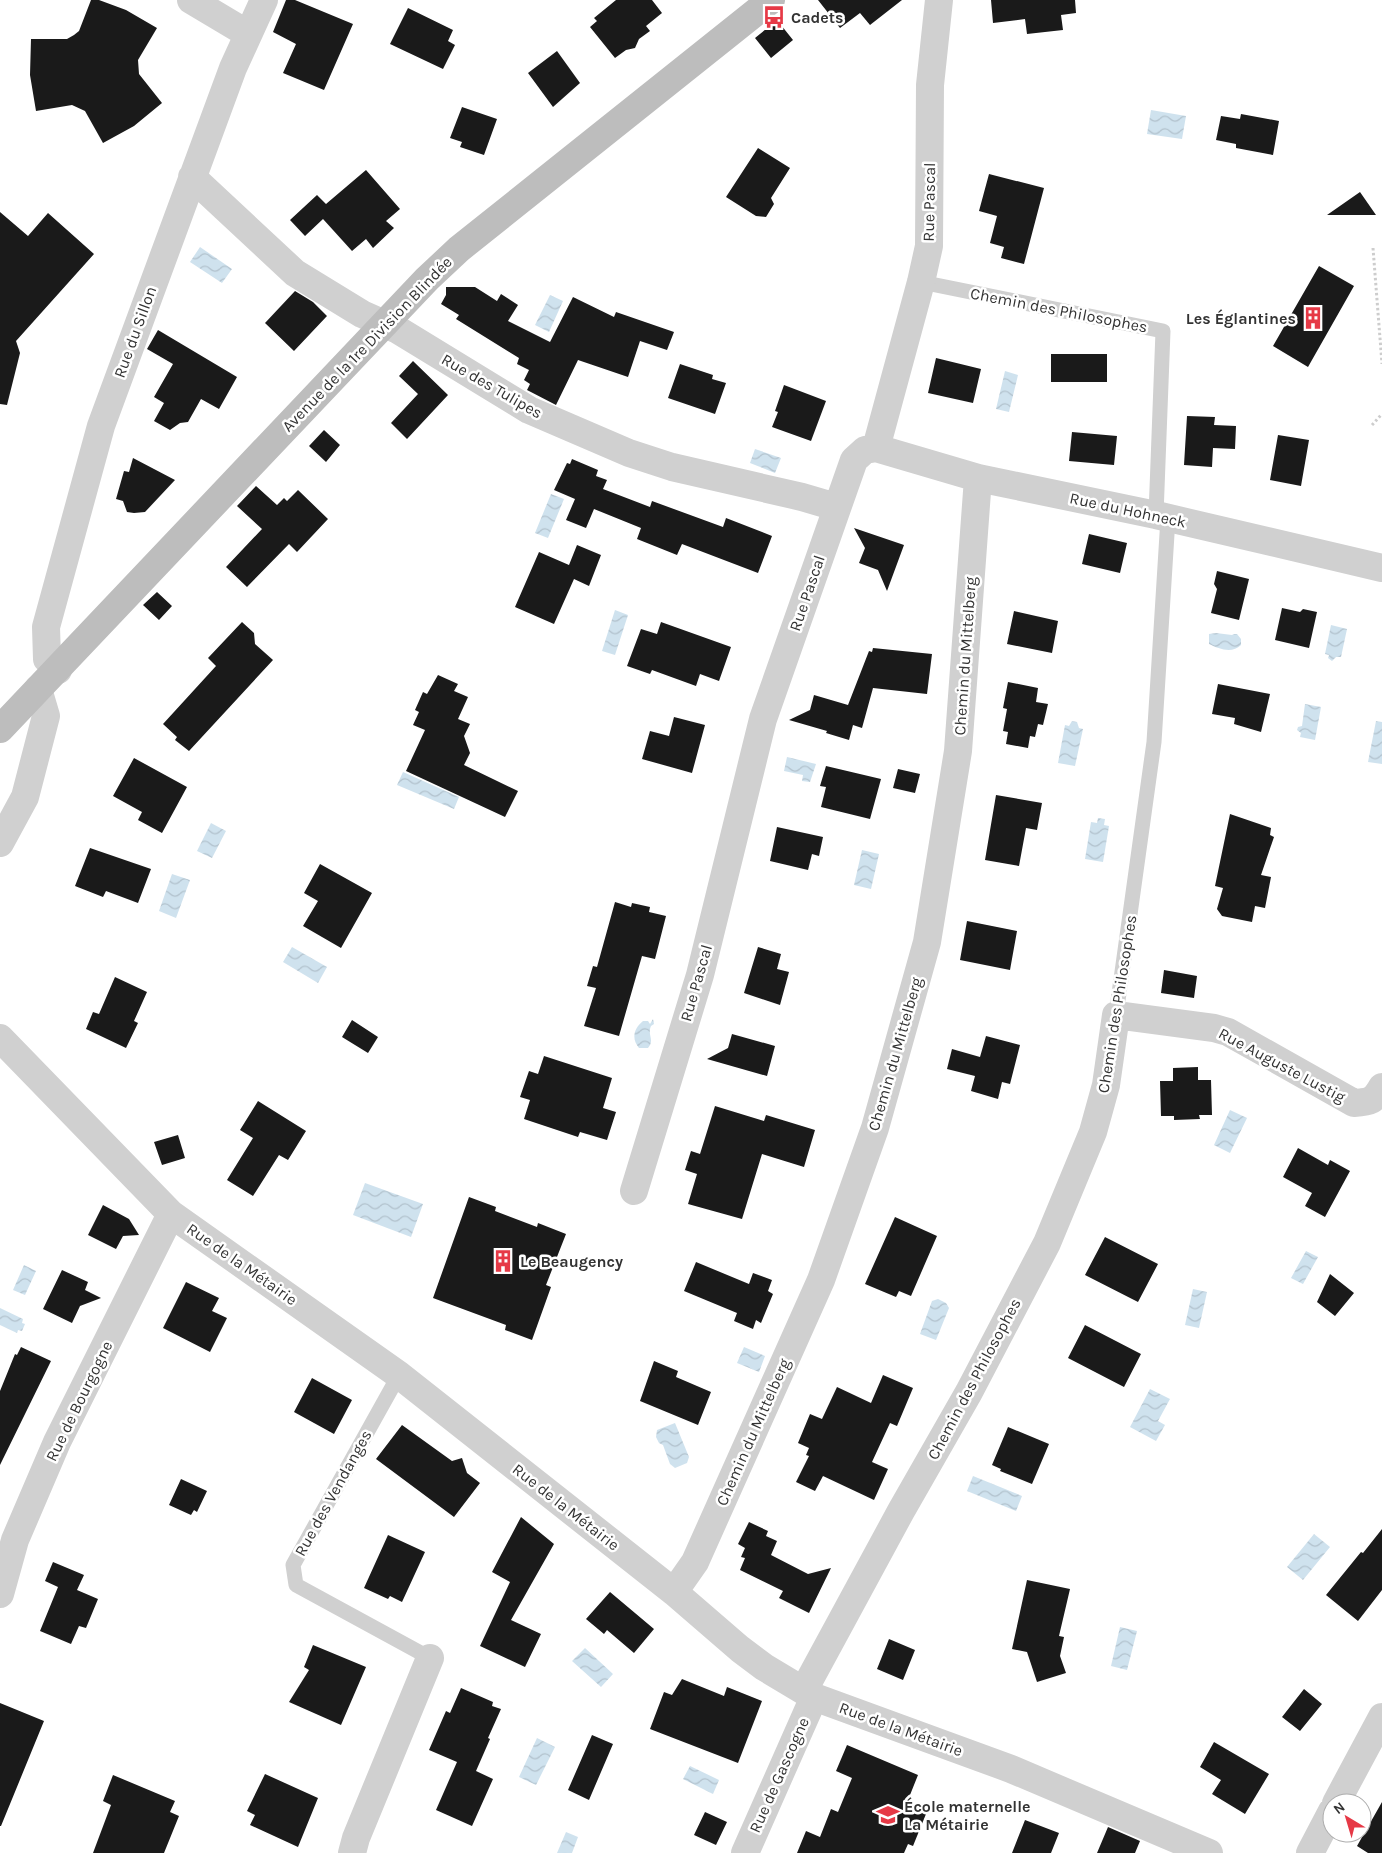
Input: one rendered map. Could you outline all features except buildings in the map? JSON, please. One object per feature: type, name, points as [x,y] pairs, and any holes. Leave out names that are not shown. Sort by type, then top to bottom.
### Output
[{"type":"main road","name":"Avenue de la 1re Division Blindée","points":[[0,729],[427,279],[459,249],[771,0]]},
{"type":"street","points":[[191,0],[248,34]]},
{"type":"street","name":"Rue du Sillon","points":[[58,670],[47,659],[46,627],[98,436],[233,68],[264,0]]},
{"type":"street","name":"Rue Pascal","points":[[634,1191],[700,975],[763,719],[854,460],[865,450],[876,448],[921,282],[929,246],[930,84],[939,0]]},
{"type":"street","name":"Rue des Tulipes","points":[[192,178],[295,273],[362,314],[398,330],[529,410],[629,453],[672,467],[802,497],[836,507]]},
{"type":"street","name":"Rue du Hohneck","points":[[876,448],[978,478],[1162,516],[1382,568]]},
{"type":"street","name":"Chemin du Mittelberg","points":[[674,1592],[695,1562],[821,1280],[875,1128],[927,942],[958,751],[978,478]]},
{"type":"street","points":[[0,843],[24,798],[46,716],[38,689]]},
{"type":"street","name":"Rue Auguste Lustig","points":[[1116,1015],[1214,1028],[1228,1032],[1354,1103],[1368,1102],[1376,1096],[1382,1087]]},
{"type":"street","name":"Chemin des Philosophes","points":[[809,1693],[901,1511],[969,1392],[1047,1242],[1093,1132],[1106,1086],[1116,1015]]},
{"type":"street","name":"Rue de la Métairie","points":[[0,1038],[172,1214],[399,1375],[674,1592],[764,1667],[809,1693],[1011,1769],[1209,1853]]},
{"type":"street","name":"Rue de Bourgogne","points":[[0,1594],[15,1540],[57,1442],[172,1214]]},
{"type":"street","name":"Rue des Vendanges","points":[[352,1853],[356,1838],[430,1658]]},
{"type":"street","name":"Rue de Gascogne","points":[[745,1853],[809,1693]]},
{"type":"street","points":[[1341,1793],[1382,1717]]},
{"type":"street","points":[[1310,1853],[1322,1830]]},
{"type":"lane","name":"Chemin des Philosophes","points":[[921,282],[1163,331],[1162,516],[1154,742],[1116,1015]]},
{"type":"lane","name":"Rue des Vendanges","points":[[399,1375],[293,1565],[296,1585],[430,1658]]},
{"type":"path","points":[[1373,248],[1382,364]]},
{"type":"path","points":[[1372,425],[1382,414]]},
{"type":"water","points":[[1151,110],[1186,116],[1182,139],[1147,134]]},
{"type":"water","points":[[200,247],[232,269],[222,283],[190,262]]},
{"type":"water","points":[[550,295],[563,301],[549,332],[535,325]]},
{"type":"water","points":[[1005,371],[1018,375],[1009,412],[996,409]]},
{"type":"water","points":[[755,449],[781,458],[775,473],[750,463]]},
{"type":"water","points":[[551,494],[564,499],[548,538],[535,533]]},
{"type":"water","points":[[615,610],[628,615],[615,655],[602,651]]},
{"type":"water","points":[[1331,625],[1347,629],[1341,657],[1336,657],[1332,661],[1328,658],[1329,655],[1325,654]]},
{"type":"water","points":[[1209,634],[1237,634],[1241,639],[1241,645],[1230,650],[1221,649],[1209,644]]},
{"type":"water","points":[[1305,704],[1321,707],[1315,740],[1300,737],[1301,733],[1297,730],[1298,727],[1302,726]]},
{"type":"water","points":[[1072,721],[1077,722],[1079,728],[1083,729],[1075,766],[1058,763],[1065,725],[1069,726]]},
{"type":"water","points":[[1376,721],[1382,722],[1382,764],[1368,762]]},
{"type":"water","points":[[787,757],[816,764],[810,782],[802,781],[803,775],[784,771]]},
{"type":"water","points":[[403,772],[459,797],[454,809],[397,785]]},
{"type":"water","points":[[1098,818],[1105,819],[1104,825],[1109,826],[1103,862],[1085,859],[1091,822],[1097,823]]},
{"type":"water","points":[[211,823],[226,831],[212,858],[197,851]]},
{"type":"water","points":[[862,850],[879,854],[871,889],[854,885]]},
{"type":"water","points":[[172,874],[190,880],[176,918],[159,911]]},
{"type":"water","points":[[292,947],[327,967],[318,983],[283,962]]},
{"type":"water","points":[[653,1019],[654,1024],[650,1029],[650,1045],[648,1048],[639,1048],[634,1037],[637,1027],[643,1021],[648,1021],[650,1024]]},
{"type":"water","points":[[1230,1110],[1247,1118],[1230,1153],[1214,1145]]},
{"type":"water","points":[[365,1183],[423,1204],[411,1237],[353,1215]]},
{"type":"water","points":[[1306,1251],[1318,1257],[1303,1284],[1291,1278]]},
{"type":"water","points":[[24,1265],[36,1271],[25,1295],[13,1290]]},
{"type":"water","points":[[1193,1289],[1207,1292],[1199,1328],[1185,1325]]},
{"type":"water","points":[[938,1299],[946,1303],[949,1308],[936,1340],[920,1334],[932,1301]]},
{"type":"water","points":[[0,1308],[23,1319],[22,1323],[25,1324],[22,1331],[18,1330],[17,1333],[0,1325]]},
{"type":"water","points":[[744,1347],[765,1356],[759,1372],[737,1363]]},
{"type":"water","points":[[1150,1389],[1170,1399],[1158,1421],[1165,1425],[1156,1441],[1130,1427]]},
{"type":"water","points":[[675,1423],[689,1457],[687,1463],[675,1468],[670,1464],[663,1445],[659,1443],[656,1437],[657,1430]]},
{"type":"water","points":[[973,1476],[1022,1496],[1016,1511],[967,1491]]},
{"type":"water","points":[[1314,1534],[1330,1547],[1303,1580],[1287,1567]]},
{"type":"water","points":[[1120,1627],[1137,1631],[1127,1670],[1111,1666]]},
{"type":"water","points":[[585,1648],[613,1674],[601,1687],[572,1661]]},
{"type":"water","points":[[537,1738],[555,1747],[536,1785],[519,1777]]},
{"type":"water","points":[[690,1766],[719,1780],[713,1794],[683,1779]]},
{"type":"water","points":[[566,1832],[578,1837],[572,1853],[557,1853]]},
{"type":"place","name":"Cadets","points":[[774,17]]},
{"type":"place","name":"Les Églantines","points":[[1313,318]]},
{"type":"place","name":"Le Beaugency","points":[[503,1261]]},
{"type":"place","name":"École maternelle La Métairie","points":[[888,1815]]}]
